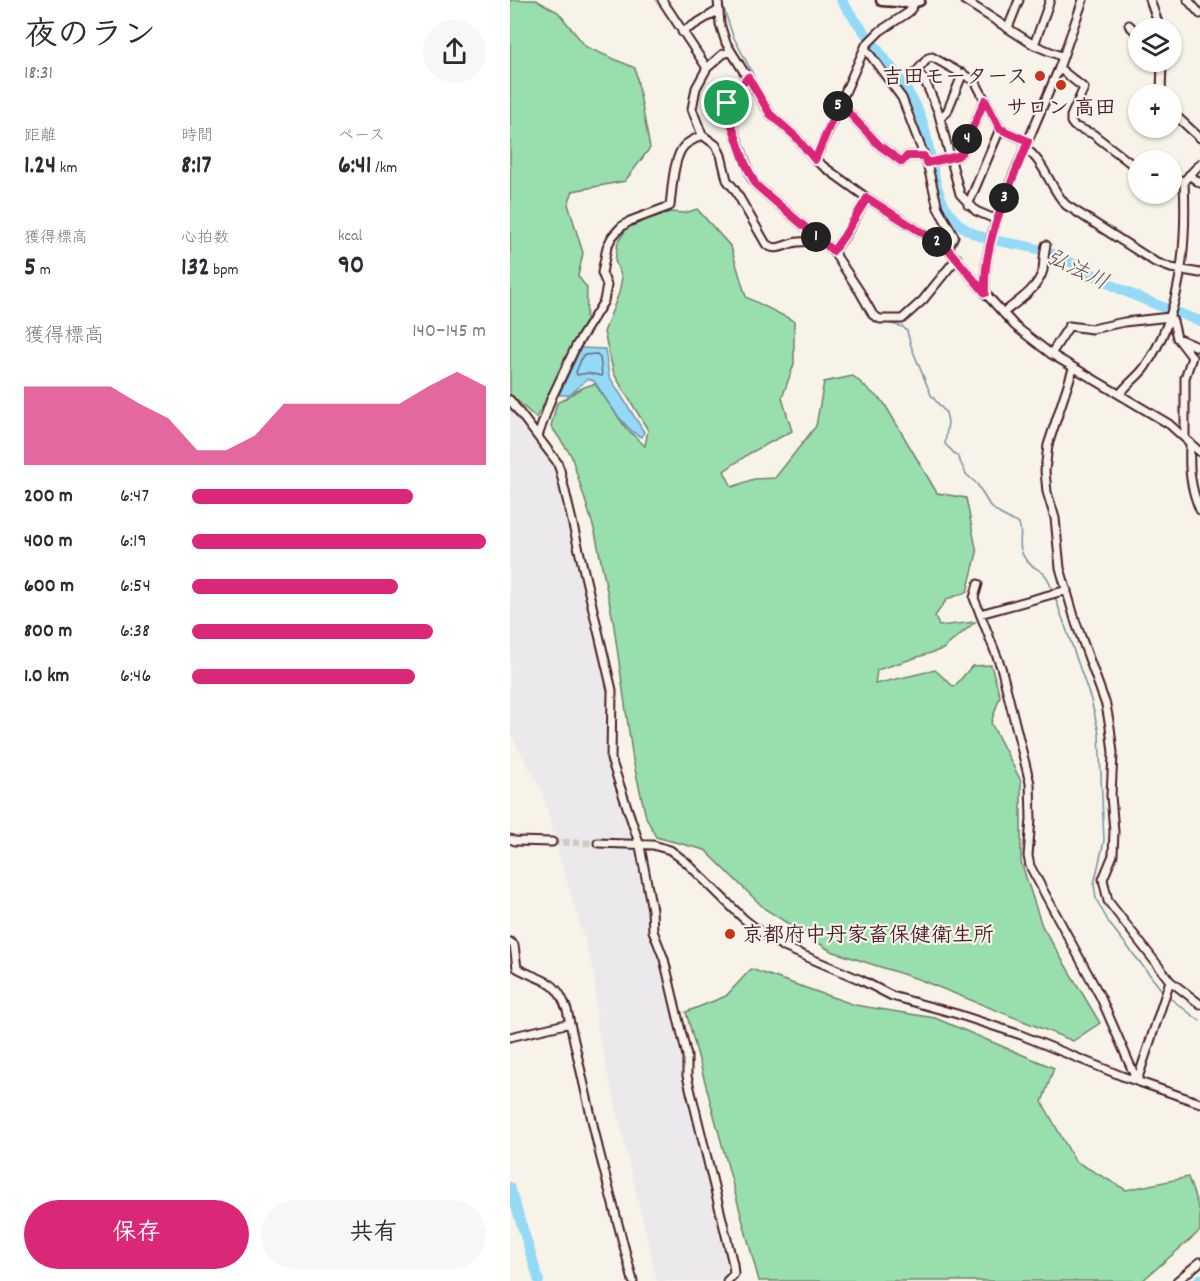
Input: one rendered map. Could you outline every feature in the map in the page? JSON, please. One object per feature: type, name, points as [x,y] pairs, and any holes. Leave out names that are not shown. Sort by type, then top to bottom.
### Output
[{"type":"highway","points":[[882,0],[916,1]]},
{"type":"street","points":[[662,0],[707,68]]},
{"type":"street","points":[[718,0],[720,24],[730,52],[770,114],[796,137],[815,160],[867,198],[948,249],[1015,326],[1051,354],[1169,424],[1200,452]]},
{"type":"street","points":[[964,0],[1034,45],[1063,57]]},
{"type":"street","points":[[1008,28],[1018,0]]},
{"type":"street","points":[[1034,45],[1050,0]]},
{"type":"street","points":[[985,293],[984,273],[1005,194],[1059,68],[1083,0]]},
{"type":"street","points":[[1150,0],[1156,18]]},
{"type":"street","points":[[1188,0],[1200,14]]},
{"type":"street","points":[[815,160],[865,48],[880,31],[909,12],[916,1]]},
{"type":"street","points":[[682,32],[719,10]]},
{"type":"street","points":[[865,48],[903,98],[925,160],[938,208],[954,236],[948,249]]},
{"type":"street","points":[[730,52],[723,54],[707,68],[696,88],[692,109],[702,135],[716,145],[727,180],[766,244],[771,248],[796,242],[823,242]]},
{"type":"street","points":[[997,220],[976,211],[960,194],[940,118],[925,81],[917,71],[928,58],[932,57],[975,81],[1000,129],[1026,145],[1049,177],[1059,198],[1066,205],[1155,262],[1180,270],[1200,273]]},
{"type":"street","points":[[1059,68],[1084,88],[1071,116],[1071,122],[1074,126],[1093,134],[1128,161]]},
{"type":"street","points":[[940,118],[947,112],[963,73]]},
{"type":"street","points":[[748,77],[729,106],[729,117],[748,170],[756,185],[833,251],[873,315],[880,319],[899,320],[923,300],[957,258]]},
{"type":"street","points":[[838,106],[849,113],[880,146],[902,162],[907,156],[925,160],[958,156],[962,152],[985,100]]},
{"type":"street","points":[[1182,121],[1200,138]]},
{"type":"street","points":[[968,205],[1000,129]]},
{"type":"street","points":[[538,436],[551,399],[576,346],[590,328],[604,301],[607,285],[602,273],[607,247],[612,237],[625,223],[670,206],[672,184],[680,152],[684,146],[702,135]]},
{"type":"street","points":[[1182,179],[1187,178],[1200,164]]},
{"type":"street","points":[[1120,394],[1144,368],[1172,313],[1184,240],[1187,178]]},
{"type":"street","points":[[1187,178],[1200,183]]},
{"type":"street","points":[[833,251],[867,198]]},
{"type":"street","points":[[1003,313],[1025,296],[1038,282],[1043,269],[1046,245]]},
{"type":"street","points":[[1172,313],[1177,338],[1192,357],[1185,378],[1187,441],[1192,492],[1200,510]]},
{"type":"street","points":[[1051,354],[1069,326],[1092,329],[1172,313]]},
{"type":"street","points":[[1177,338],[1200,348]]},
{"type":"street","points":[[1073,369],[1048,444],[1045,471],[1047,492],[1055,518],[1060,568],[1106,705],[1110,727],[1113,753],[1111,795],[1114,831],[1113,855],[1103,879],[1105,891],[1108,901],[1170,981],[1200,1004]]},
{"type":"street","points":[[510,400],[557,462],[560,470],[612,690],[611,759],[640,846],[652,910],[653,931],[664,958],[687,1056],[687,1076],[733,1264],[734,1274],[727,1281]]},
{"type":"street","points":[[978,584],[974,598],[1001,667],[1027,764],[1031,792],[1028,856],[1030,866],[1101,998],[1137,1081]]},
{"type":"street","points":[[980,614],[1066,590]]},
{"type":"street","points":[[510,839],[552,842]]},
{"type":"street","points":[[510,845],[527,842]]},
{"type":"street","points":[[598,843],[653,845],[670,850],[686,862],[744,919],[762,933],[784,947],[892,996],[1021,1035],[1137,1081],[1200,1103]]},
{"type":"street","points":[[511,944],[517,969],[554,985],[561,994],[633,1281]]},
{"type":"street","points":[[1137,1081],[1170,981]]},
{"type":"street","points":[[510,1037],[570,1023]]},
{"type":"street","points":[[1177,1281],[1200,1262]]},
{"type":"shaded area","points":[[510,405],[544,448],[557,470],[609,690],[608,758],[637,851],[652,932],[667,973],[685,1056],[685,1078],[730,1268],[721,1279],[713,1281],[657,1281],[597,1028],[594,971],[542,791],[510,734]]},
{"type":"green space","points":[[510,0],[536,0],[558,12],[586,47],[635,68],[650,148],[625,181],[573,191],[568,204],[583,253],[578,276],[587,288],[586,331],[536,418],[510,394]]},
{"type":"green space","points":[[697,209],[731,247],[746,297],[794,321],[794,364],[782,398],[792,431],[750,453],[724,471],[732,487],[754,479],[775,478],[816,426],[824,382],[853,376],[884,403],[937,493],[966,498],[977,553],[967,592],[947,599],[935,616],[939,626],[975,622],[943,649],[877,670],[875,684],[935,670],[954,687],[972,666],[991,665],[1000,696],[991,723],[1021,781],[1021,862],[1042,926],[1100,1023],[1073,1041],[918,979],[831,951],[765,909],[705,850],[656,837],[646,817],[633,760],[613,620],[595,532],[571,455],[551,426],[557,403],[580,389],[595,384],[626,428],[645,446],[648,430],[614,374],[604,332],[619,293],[622,278],[615,261],[618,242],[627,228],[648,219],[671,212],[685,213]]},
{"type":"green space","points":[[751,969],[855,1005],[935,1018],[1054,1068],[1042,1102],[1075,1161],[1126,1190],[1188,1177],[1200,1212],[1200,1231],[1142,1281],[759,1281],[686,1012],[726,996]]},
{"type":"water","points":[[581,348],[605,349],[609,376],[644,432],[642,437],[635,434],[622,421],[594,381],[587,379],[570,395],[559,395]]},
{"type":"waterway","name":"弘法川","points":[[841,0],[900,80],[917,108],[940,195],[946,208],[962,227],[981,236],[1046,251],[1130,293],[1200,321]]},
{"type":"waterway","points":[[722,3],[733,36],[754,76],[751,80]]},
{"type":"waterway","points":[[732,103],[748,84]]},
{"type":"waterway","points":[[727,109],[726,120],[751,186],[775,205]]},
{"type":"waterway","points":[[824,247],[836,262]]},
{"type":"waterway","points":[[856,291],[869,316]]},
{"type":"waterway","points":[[884,322],[903,327],[907,331],[931,395],[946,413],[948,422],[945,444],[958,457],[966,474],[977,484],[990,506],[1019,524],[1023,555],[1047,577],[1053,592]]},
{"type":"waterway","points":[[1055,597],[1091,700],[1099,733],[1104,841],[1094,884],[1096,899],[1109,923],[1164,993]]},
{"type":"waterway","points":[[1167,996],[1200,1021]]},
{"type":"waterway","points":[[510,1187],[539,1281]]},
{"type":"tunnel","points":[[552,842],[598,843]]},
{"type":"place","name":"吉田モータース","points":[[1040,76]]},
{"type":"place","name":"サロン 高田","points":[[1061,85]]},
{"type":"place","name":"京都府中丹家畜保健衛生所","points":[[730,934]]},
{"type":"route","points":[[748,77],[770,114],[796,137],[815,160],[838,106],[849,113],[880,146],[902,162],[907,156],[924,156],[927,163],[958,156],[962,152],[981,104],[985,100],[1000,129],[1028,141],[1005,194],[997,220],[984,273],[985,293],[948,249],[867,198],[833,251],[756,185],[745,163],[729,117],[730,109],[727,103],[748,77]]}]
